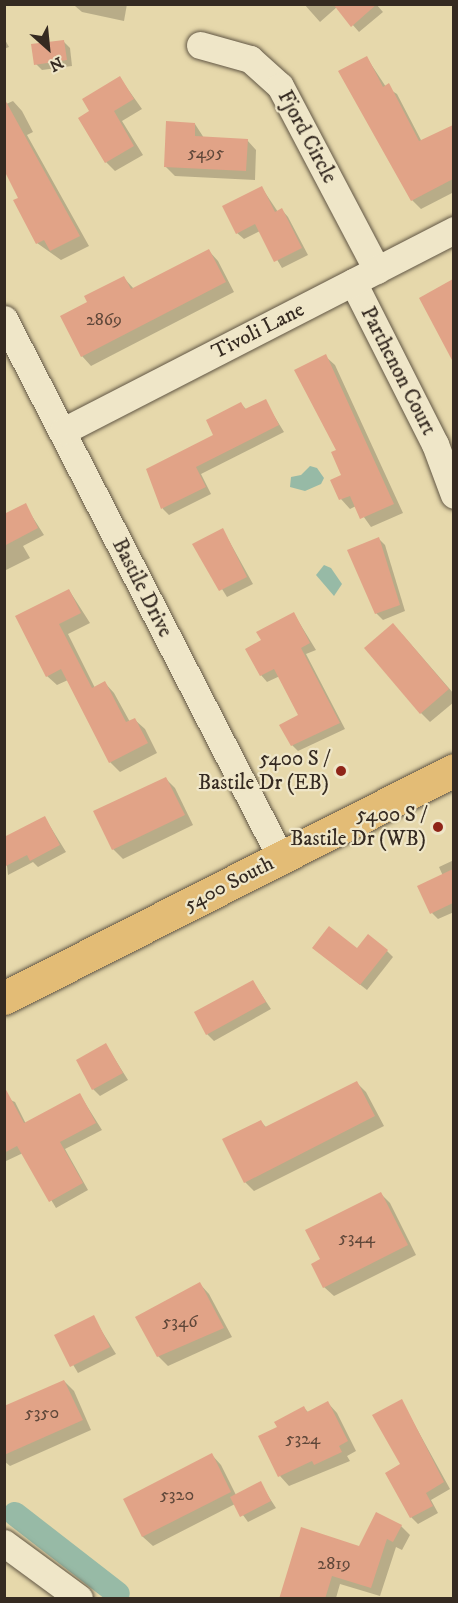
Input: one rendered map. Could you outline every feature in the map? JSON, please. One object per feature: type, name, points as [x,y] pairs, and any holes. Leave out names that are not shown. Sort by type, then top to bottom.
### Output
[{"type":"main road","name":"5400 South","points":[[4,998],[453,770]]},
{"type":"street","name":"Fjord Circle","points":[[200,45],[250,59],[280,86],[377,270]]},
{"type":"street","name":"Tivoli Lane","points":[[63,431],[453,230]]},
{"type":"street","name":"Parthenon Court","points":[[353,282],[435,444],[453,495]]},
{"type":"street","name":"Bastile Drive","points":[[4,319],[281,858]]},
{"type":"street","points":[[4,1543],[79,1599]]},
{"type":"shaded area","points":[[310,466],[317,468],[324,478],[321,484],[305,491],[290,487],[291,477],[301,475]]},
{"type":"shaded area","points":[[324,565],[331,568],[342,584],[334,596],[316,575]]},
{"type":"building","points":[[333,4],[377,4],[351,27]]},
{"type":"building","points":[[64,40],[67,60],[34,65],[31,44]]},
{"type":"building","points":[[367,56],[383,87],[389,83],[419,141],[453,125],[453,179],[411,201],[338,71]]},
{"type":"building","points":[[120,76],[134,99],[114,111],[134,146],[105,163],[78,118],[89,111],[82,99]]},
{"type":"building","points":[[4,98],[80,236],[50,251],[44,240],[36,244],[13,200],[18,198],[4,170]]},
{"type":"building","points":[[166,121],[195,123],[195,136],[248,139],[246,171],[164,167]]},
{"type":"building","points":[[262,186],[275,212],[282,208],[302,248],[274,262],[255,224],[236,234],[222,206]]},
{"type":"building","points":[[209,249],[226,282],[81,357],[60,316],[87,302],[84,296],[124,276],[131,289]]},
{"type":"building","points":[[453,279],[453,362],[419,298]]},
{"type":"building","points":[[326,354],[394,504],[360,519],[350,496],[339,500],[330,480],[341,475],[331,452],[336,450],[294,370]]},
{"type":"building","points":[[266,399],[279,425],[196,467],[206,487],[161,509],[146,469],[213,435],[206,420],[241,402],[245,409]]},
{"type":"building","points":[[26,503],[38,528],[4,546],[4,514]]},
{"type":"building","points":[[223,528],[247,577],[219,591],[192,544]]},
{"type":"building","points":[[379,537],[400,605],[375,614],[347,550]]},
{"type":"building","points":[[69,589],[81,613],[59,624],[92,688],[105,681],[126,722],[135,718],[148,743],[109,763],[61,669],[46,677],[15,616]]},
{"type":"building","points":[[294,612],[310,643],[301,648],[340,723],[291,746],[279,725],[298,715],[274,669],[260,676],[245,649],[261,640],[256,632]]},
{"type":"building","points":[[393,623],[449,689],[420,714],[364,648]]},
{"type":"building","points":[[166,777],[185,815],[112,850],[93,811]]},
{"type":"building","points":[[45,816],[60,845],[30,861],[27,855],[4,867],[4,837]]},
{"type":"building","points":[[453,869],[453,903],[430,914],[417,886]]},
{"type":"building","points":[[329,926],[357,948],[368,934],[388,950],[360,985],[312,948]]},
{"type":"building","points":[[253,980],[266,1002],[206,1035],[194,1012]]},
{"type":"building","points":[[106,1043],[123,1073],[92,1090],[76,1060]]},
{"type":"building","points":[[357,1081],[375,1116],[244,1183],[222,1139],[261,1120],[265,1127]]},
{"type":"building","points":[[4,1086],[24,1123],[80,1093],[96,1123],[60,1142],[83,1183],[49,1202],[17,1146],[4,1153]]},
{"type":"building","points":[[381,1192],[408,1245],[323,1288],[311,1264],[320,1259],[305,1230]]},
{"type":"building","points":[[200,1282],[224,1328],[157,1357],[135,1317]]},
{"type":"building","points":[[94,1315],[110,1347],[70,1367],[54,1335]]},
{"type":"building","points":[[64,1380],[83,1420],[4,1455],[4,1406]]},
{"type":"building","points":[[402,1399],[444,1482],[426,1493],[433,1506],[410,1518],[385,1473],[400,1464],[372,1415]]},
{"type":"building","points":[[328,1401],[348,1441],[339,1446],[342,1452],[314,1465],[312,1461],[278,1477],[258,1436],[277,1427],[274,1422],[304,1406],[307,1412]]},
{"type":"building","points":[[212,1453],[231,1492],[142,1537],[123,1499]]},
{"type":"building","points":[[261,1481],[271,1501],[240,1517],[230,1497]]},
{"type":"building","points":[[376,1512],[402,1525],[393,1542],[387,1539],[371,1588],[332,1576],[325,1599],[279,1599],[301,1527],[359,1546]]},
{"type":"waterway","points":[[15,1514],[118,1594]]},
{"type":"place","name":"5400 S / Bastile Dr (EB)","points":[[341,771]]},
{"type":"place","name":"5400 S / Bastile Dr (WB)","points":[[438,827]]}]
